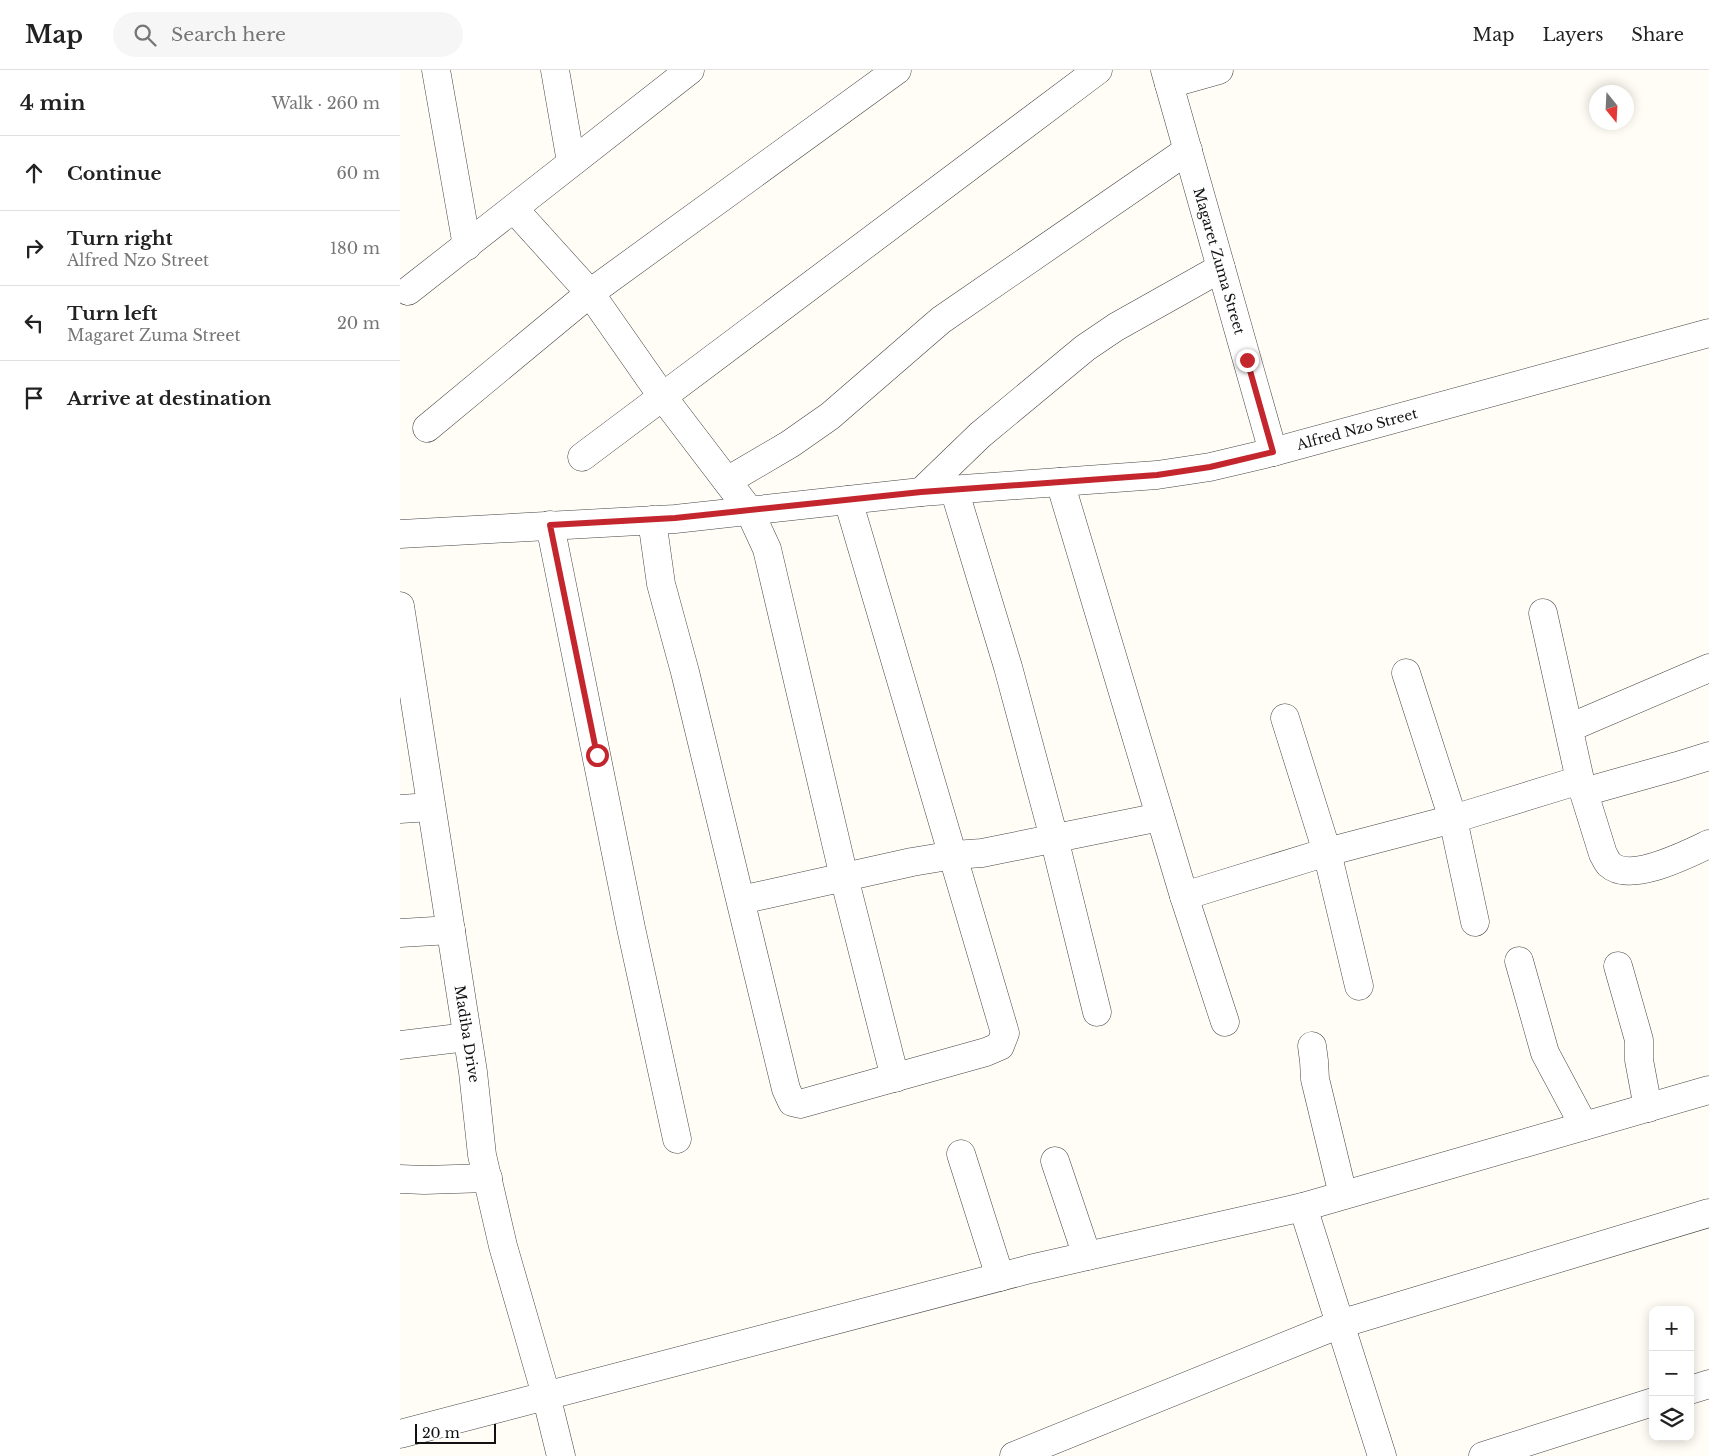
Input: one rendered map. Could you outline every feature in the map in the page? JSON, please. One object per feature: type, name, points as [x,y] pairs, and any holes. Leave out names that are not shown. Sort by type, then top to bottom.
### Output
[{"type":"street","points":[[436,70],[467,246]]},
{"type":"street","points":[[555,70],[571,162]]},
{"type":"street","points":[[427,428],[590,293],[897,70]]},
{"type":"street","points":[[582,457],[1098,70]]},
{"type":"street","points":[[1167,77],[1218,70]]},
{"type":"street","points":[[408,291],[686,71]]},
{"type":"street","name":"Magaret Zuma Street","points":[[1167,77],[1273,452]]},
{"type":"street","points":[[727,481],[790,444],[830,416],[941,320],[1188,150]]},
{"type":"street","points":[[514,209],[590,293],[662,396],[749,510],[766,549],[775,583],[844,877],[895,1078]]},
{"type":"street","points":[[921,492],[980,435],[1085,348],[1116,327],[1221,268]]},
{"type":"street","name":"Alfred Nzo Street","points":[[400,534],[652,520],[921,492],[1186,471],[1273,452],[1709,333]]},
{"type":"street","points":[[1060,482],[1184,896],[1225,1022]]},
{"type":"street","points":[[954,489],[1008,667],[1054,838],[1097,1012]]},
{"type":"street","points":[[652,520],[661,584],[685,672],[786,1089],[792,1102],[800,1104],[986,1052],[1000,1046],[1005,1033],[848,500]]},
{"type":"street","points":[[550,525],[629,918],[678,1139]]},
{"type":"street","name":"Madiba Drive","points":[[400,606],[406,687],[431,807],[451,930],[468,1037],[482,1155],[503,1246],[546,1395],[561,1456]]},
{"type":"street","points":[[1543,613],[1582,786],[1603,854],[1609,864],[1619,870],[1633,871],[1660,866],[1709,844]]},
{"type":"street","points":[[1569,728],[1709,668]]},
{"type":"street","points":[[1406,673],[1454,819],[1475,922]]},
{"type":"street","points":[[1285,718],[1327,852],[1359,986]]},
{"type":"street","points":[[1184,896],[1327,852],[1582,786],[1661,771],[1709,756]]},
{"type":"street","points":[[400,809],[431,807]]},
{"type":"street","points":[[741,900],[954,855],[982,853],[1160,817]]},
{"type":"street","points":[[400,933],[451,930]]},
{"type":"street","points":[[1519,961],[1545,1053],[1584,1126]]},
{"type":"street","points":[[1618,966],[1639,1040],[1639,1060],[1648,1108]]},
{"type":"street","points":[[400,1045],[468,1037]]},
{"type":"street","points":[[1312,1046],[1315,1079],[1343,1195]]},
{"type":"street","points":[[400,1434],[1000,1277],[1303,1207],[1709,1090]]},
{"type":"street","points":[[961,1154],[1000,1277]]},
{"type":"street","points":[[1055,1161],[1087,1256]]},
{"type":"street","points":[[400,1179],[488,1178]]},
{"type":"street","points":[[1303,1207],[1382,1456]]},
{"type":"street","points":[[1014,1456],[1340,1324],[1709,1214]]},
{"type":"street","points":[[1694,1389],[1709,1384]]},
{"type":"street","points":[[1483,1456],[1649,1403]]},
{"type":"route","points":[[597,755],[550,525],[675,518],[921,492],[1157,475],[1210,467],[1273,452],[1247,360]]}]
